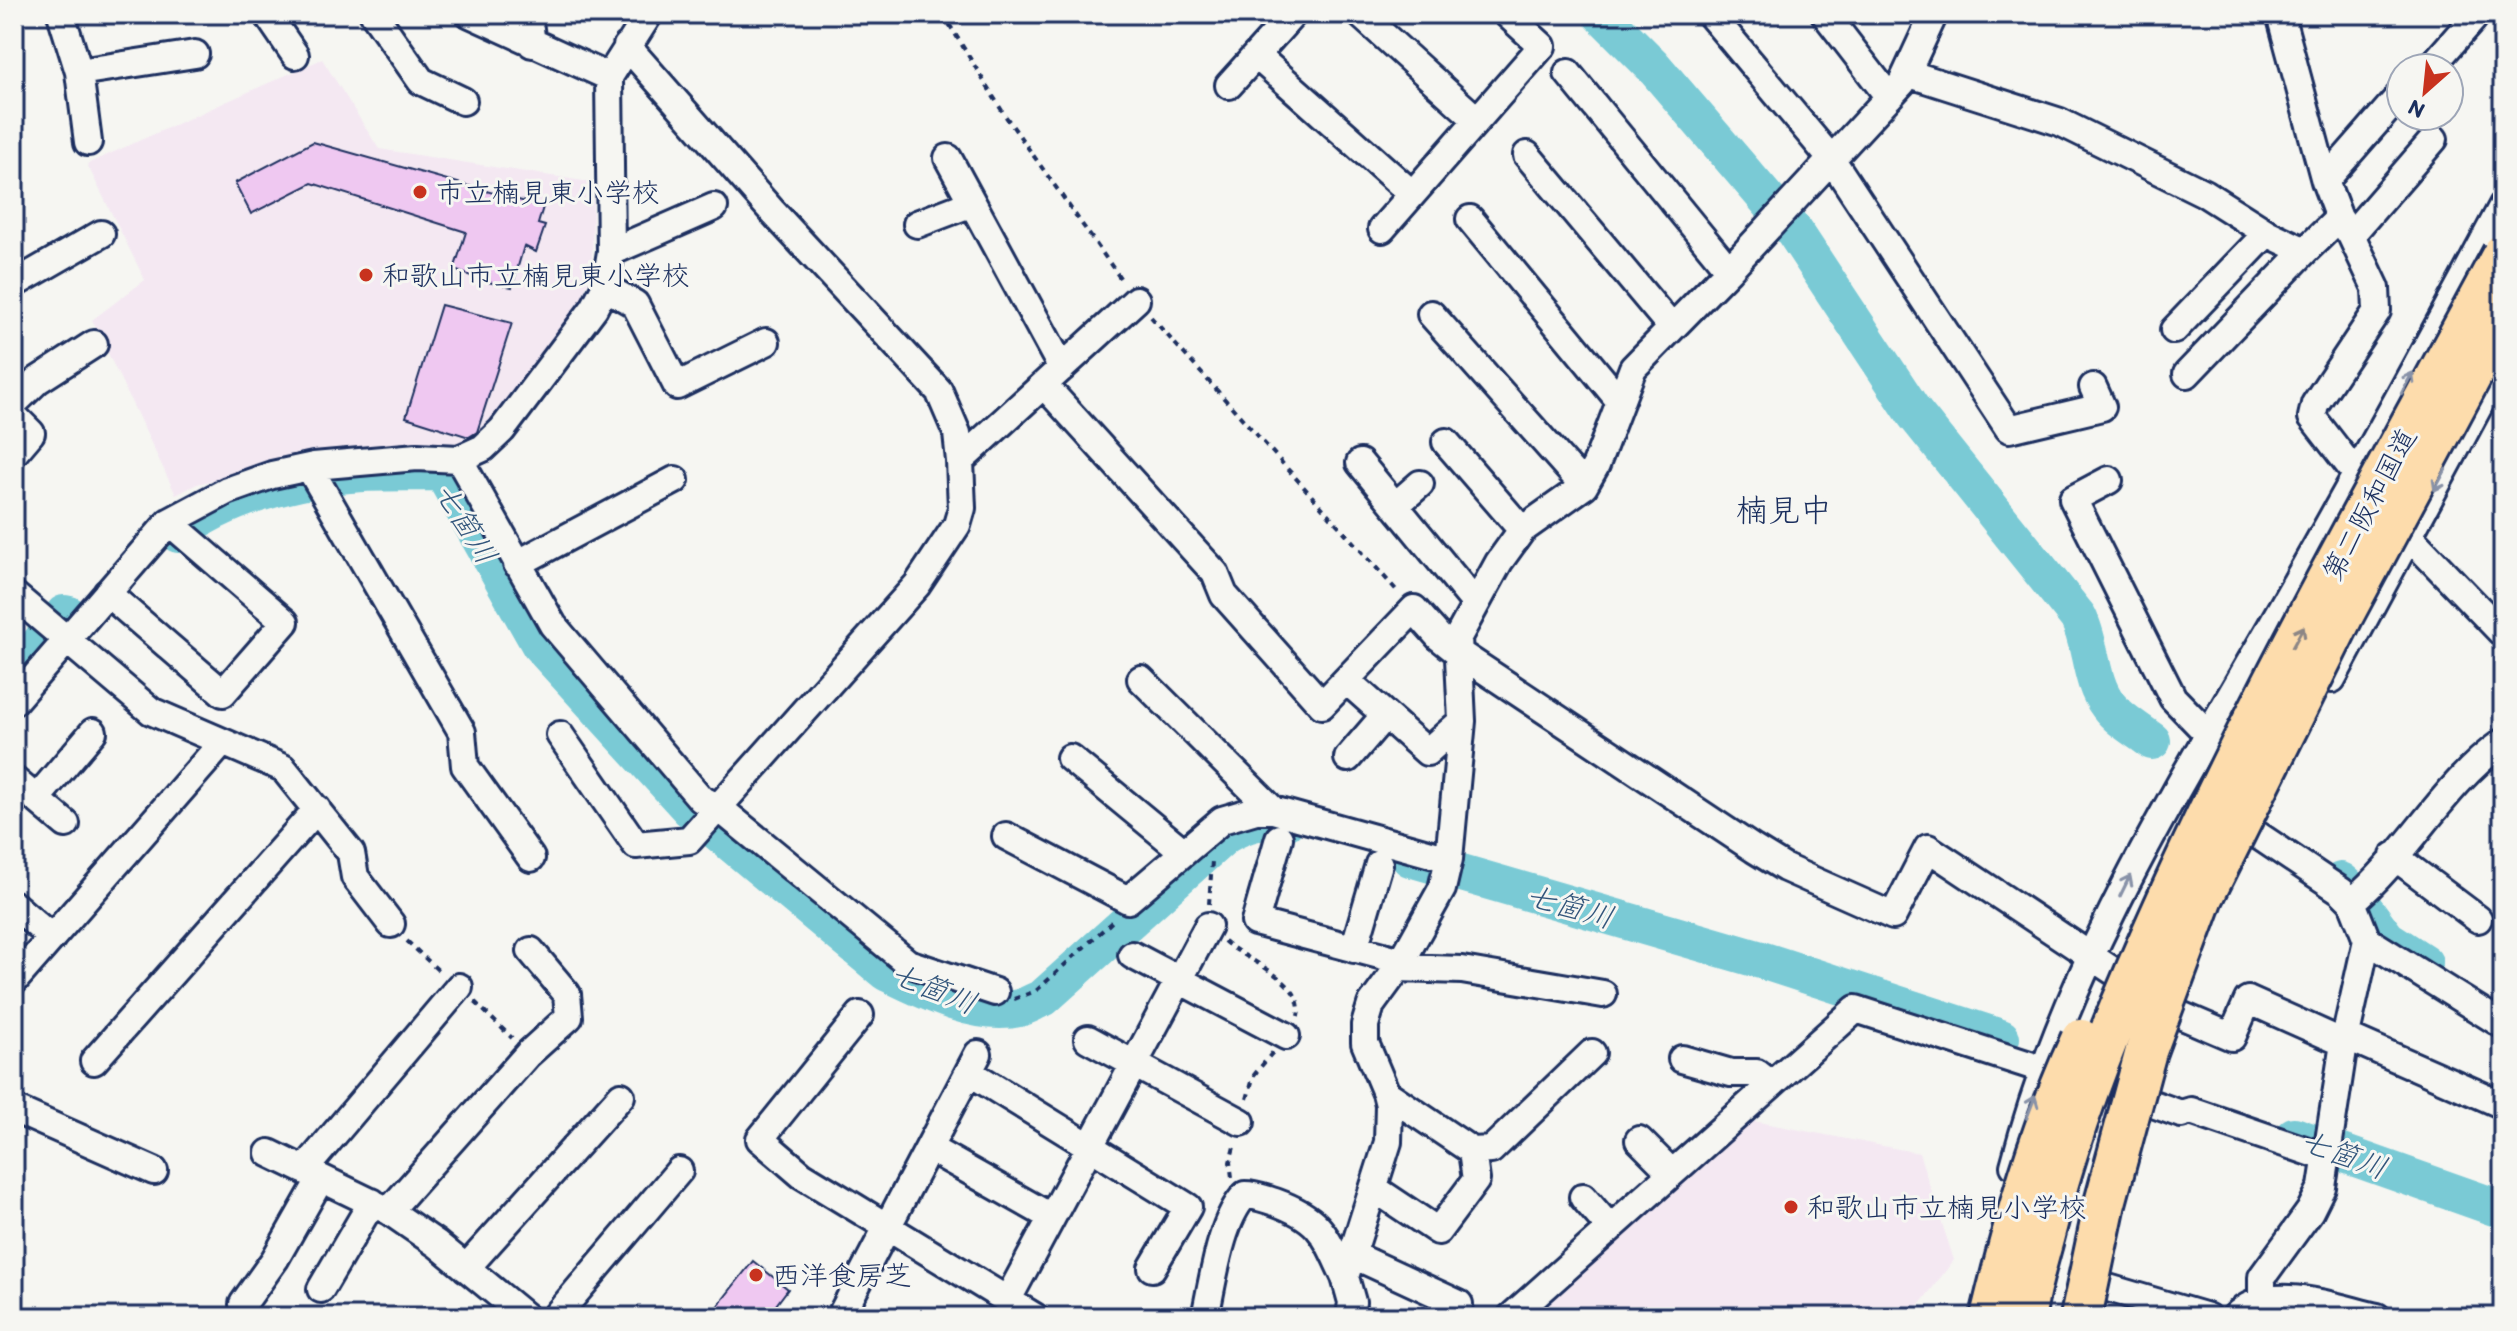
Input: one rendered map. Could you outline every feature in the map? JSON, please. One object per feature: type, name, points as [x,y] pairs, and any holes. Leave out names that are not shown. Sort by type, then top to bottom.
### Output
[{"type":"highway","name":"第二阪和国道","points":[[2222,745],[2503,254]]},
{"type":"highway","name":"第二阪和国道","points":[[2343,615],[2503,316]]},
{"type":"highway","points":[[2093,1302],[2105,1203],[2146,1051],[2209,884],[2343,615]]},
{"type":"highway","points":[[2042,1317],[2091,1138],[2124,1044],[2167,941],[2262,749],[2343,615]]},
{"type":"highway","points":[[1991,1317],[2034,1159],[2064,1077],[2134,927],[2203,803],[2222,745]]},
{"type":"highway","points":[[2025,1317],[2053,1196],[2108,1036],[2151,934],[2222,745]]},
{"type":"street","points":[[61,14],[79,72],[88,142]]},
{"type":"street","points":[[267,14],[295,55]]},
{"type":"street","points":[[470,14],[609,77]]},
{"type":"street","points":[[528,14],[532,44]]},
{"type":"street","points":[[14,701],[57,632],[115,600],[178,530],[227,491],[272,475],[314,476],[417,457],[459,459],[483,448],[502,430],[594,308],[605,287],[611,252],[609,77],[649,14]]},
{"type":"street","points":[[1229,85],[1293,14]]},
{"type":"street","points":[[1360,14],[1477,120]]},
{"type":"street","points":[[1382,229],[1542,46],[1507,14]]},
{"type":"street","points":[[1710,14],[1832,160],[2009,429],[2102,407],[2093,387]]},
{"type":"street","points":[[1825,14],[1889,97]]},
{"type":"street","points":[[1350,1317],[1352,1302],[1348,1266],[1388,1142],[1389,1105],[1365,1043],[1365,1025],[1371,1005],[1400,965],[1442,889],[1462,721],[1458,637],[1475,603],[1522,530],[1584,486],[1596,465],[1633,368],[1729,270],[1889,97],[1907,73],[1934,14]]},
{"type":"street","points":[[2280,14],[2325,181],[2376,288],[2377,311],[2315,404],[2312,417],[2409,537],[2503,634]]},
{"type":"street","points":[[2444,52],[2473,19],[2467,14]]},
{"type":"street","points":[[384,18],[421,81],[463,101]]},
{"type":"street","points":[[560,735],[636,845],[689,840],[917,585],[957,525],[962,508],[957,433],[939,391],[772,211],[627,46]]},
{"type":"street","points":[[79,72],[195,54]]},
{"type":"street","points":[[1256,55],[1412,194]]},
{"type":"street","points":[[1568,73],[1729,270]]},
{"type":"street","points":[[1907,73],[2060,122],[2204,193],[2267,233],[2305,251]]},
{"type":"street","points":[[2325,181],[2385,112]]},
{"type":"street","points":[[2187,374],[2305,251],[2345,226],[2434,139]]},
{"type":"street","points":[[1527,155],[1672,328]]},
{"type":"street","points":[[948,158],[1053,376],[1215,573],[1224,595],[1322,705],[1414,609],[1439,637],[1459,653],[1785,868],[1893,916],[1928,848],[2178,1014],[2232,1037],[2248,1000],[2503,1105]]},
{"type":"street","points":[[917,224],[972,203]]},
{"type":"street","points":[[1974,1317],[2026,1119],[2091,956],[2139,858],[2222,745],[2357,476],[2503,205]]},
{"type":"street","points":[[611,252],[714,207]]},
{"type":"street","points":[[1470,219],[1619,400]]},
{"type":"street","points":[[2174,330],[2267,233]]},
{"type":"street","points":[[14,284],[101,234]]},
{"type":"street","points":[[605,287],[635,304],[677,386],[766,342]]},
{"type":"street","points":[[960,461],[1136,300]]},
{"type":"street","points":[[1431,314],[1584,486]]},
{"type":"street","points":[[14,403],[38,380],[94,344]]},
{"type":"street","points":[[2099,1317],[2093,1302],[2150,1103],[2178,1014],[2223,895],[2314,712],[2503,361]]},
{"type":"street","points":[[14,416],[31,433],[14,453]]},
{"type":"street","points":[[1446,442],[1522,530]]},
{"type":"street","points":[[459,459],[553,625],[701,799],[709,819],[908,963],[1001,996]]},
{"type":"street","points":[[1360,463],[1475,603]]},
{"type":"street","points":[[314,476],[462,732],[465,766],[531,858]]},
{"type":"street","points":[[517,564],[675,480]]},
{"type":"street","points":[[2109,480],[2073,499],[2173,698],[2222,745]]},
{"type":"street","points":[[1396,505],[1420,484]]},
{"type":"street","points":[[115,600],[223,693],[285,622],[178,530]]},
{"type":"street","points":[[14,595],[151,711],[283,768],[351,853],[355,877],[391,924]]},
{"type":"street","points":[[1141,679],[1273,810]]},
{"type":"street","points":[[1346,680],[1427,752],[1462,721]]},
{"type":"street","points":[[1348,758],[1385,715]]},
{"type":"street","points":[[36,799],[93,732]]},
{"type":"street","points":[[2356,898],[2464,777],[2503,742]]},
{"type":"street","points":[[14,981],[222,743]]},
{"type":"street","points":[[1070,758],[1184,852]]},
{"type":"street","points":[[14,780],[66,824]]},
{"type":"street","points":[[94,1061],[317,809]]},
{"type":"street","points":[[1006,836],[1128,900],[1222,820],[1256,810],[1273,810],[1447,867]]},
{"type":"street","points":[[2253,832],[2356,898]]},
{"type":"street","points":[[1279,838],[1255,922],[1400,965],[1462,970],[1603,994]]},
{"type":"street","points":[[2394,856],[2478,919]]},
{"type":"street","points":[[1354,949],[1379,864]]},
{"type":"street","points":[[2262,1299],[2262,1277],[2310,1211],[2322,1187],[2345,1040],[2367,940],[2356,898]]},
{"type":"street","points":[[14,905],[52,938]]},
{"type":"street","points":[[1007,1301],[1208,926]]},
{"type":"street","points":[[2367,940],[2503,1025]]},
{"type":"street","points":[[321,1289],[381,1206],[528,1054],[569,1017],[567,994],[531,951]]},
{"type":"street","points":[[1132,955],[1286,1036]]},
{"type":"street","points":[[243,1311],[275,1259],[312,1174],[459,987]]},
{"type":"street","points":[[1511,1317],[1856,1009],[2045,1070]]},
{"type":"street","points":[[860,1015],[760,1139],[802,1175],[1035,1317]]},
{"type":"street","points":[[1088,1039],[1241,1122]]},
{"type":"street","points":[[1386,1093],[1472,1151],[1491,1150],[1592,1053]]},
{"type":"street","points":[[1682,1059],[1731,1073],[1757,1073],[1771,1084]]},
{"type":"street","points":[[840,1317],[974,1063],[1089,1144],[1188,1207],[1152,1268]]},
{"type":"street","points":[[466,1268],[621,1096]]},
{"type":"street","points":[[2150,1103],[2181,1114],[2191,1111],[2319,1155],[2329,1151]]},
{"type":"street","points":[[14,1109],[154,1171]]},
{"type":"street","points":[[1639,1140],[1672,1173]]},
{"type":"street","points":[[929,1148],[1051,1217]]},
{"type":"street","points":[[1375,1189],[1438,1231],[1476,1180],[1472,1151]]},
{"type":"street","points":[[269,1153],[381,1206],[466,1268],[526,1317]]},
{"type":"street","points":[[555,1317],[679,1171]]},
{"type":"street","points":[[1205,1317],[1226,1230],[1239,1200],[1245,1195],[1297,1210],[1314,1221],[1348,1266],[1459,1304]]},
{"type":"street","points":[[1583,1197],[1610,1228]]},
{"type":"street","points":[[2235,1317],[2250,1303],[2262,1299],[2290,1298],[2377,1317]]},
{"type":"street","points":[[2093,1302],[2207,1317]]},
{"type":"path","points":[[943,14],[1004,114],[1136,300],[1414,609]]},
{"type":"path","points":[[1001,996],[1023,998],[1036,991],[1121,913],[1128,900]]},
{"type":"shaded area","name":"和歌山市立楠見東小学校","points":[[322,59],[379,149],[590,182],[593,196],[592,269],[582,299],[481,442],[362,446],[197,484],[176,495],[92,320],[145,280],[87,164]]},
{"type":"shaded area","name":"和歌山市立楠見小学校","points":[[1743,1119],[1919,1153],[1954,1260],[1910,1317],[1522,1317]]},
{"type":"building","points":[[313,142],[543,207],[538,224],[545,226],[536,252],[524,246],[512,287],[488,282],[454,270],[466,232],[312,183],[251,214],[235,183]]},
{"type":"building","points":[[441,305],[512,323],[477,432],[469,437],[406,417]]},
{"type":"building","name":"西洋食房芝","points":[[753,1261],[788,1289],[767,1317],[709,1317]]},
{"type":"waterway","points":[[1601,14],[1652,65],[1794,231],[1915,414],[2078,617],[2097,684],[2108,705],[2152,741]]},
{"type":"waterway","name":"七箇川","points":[[178,534],[234,502],[319,478],[439,472],[446,478],[540,645],[690,809],[886,972],[968,1006],[1003,1010],[1022,1007],[1043,998],[1225,835],[1254,823],[1286,822]]},
{"type":"waterway","name":"七箇川","points":[[14,675],[64,614],[69,615]]},
{"type":"waterway","name":"七箇川","points":[[1410,858],[1761,960],[2001,1038]]},
{"type":"waterway","points":[[2341,881],[2387,939],[2424,963]]},
{"type":"waterway","name":"七箇川","points":[[2294,1136],[2503,1210]]},
{"type":"place","name":"市立楠見東小学校","points":[[420,192]]},
{"type":"place","name":"和歌山市立楠見東小学校","points":[[366,275]]},
{"type":"place","name":"和歌山市立楠見小学校","points":[[1791,1207]]},
{"type":"place","name":"西洋食房芝","points":[[756,1275]]},
{"type":"district","name":"楠見中","points":[[1784,510]]}]
